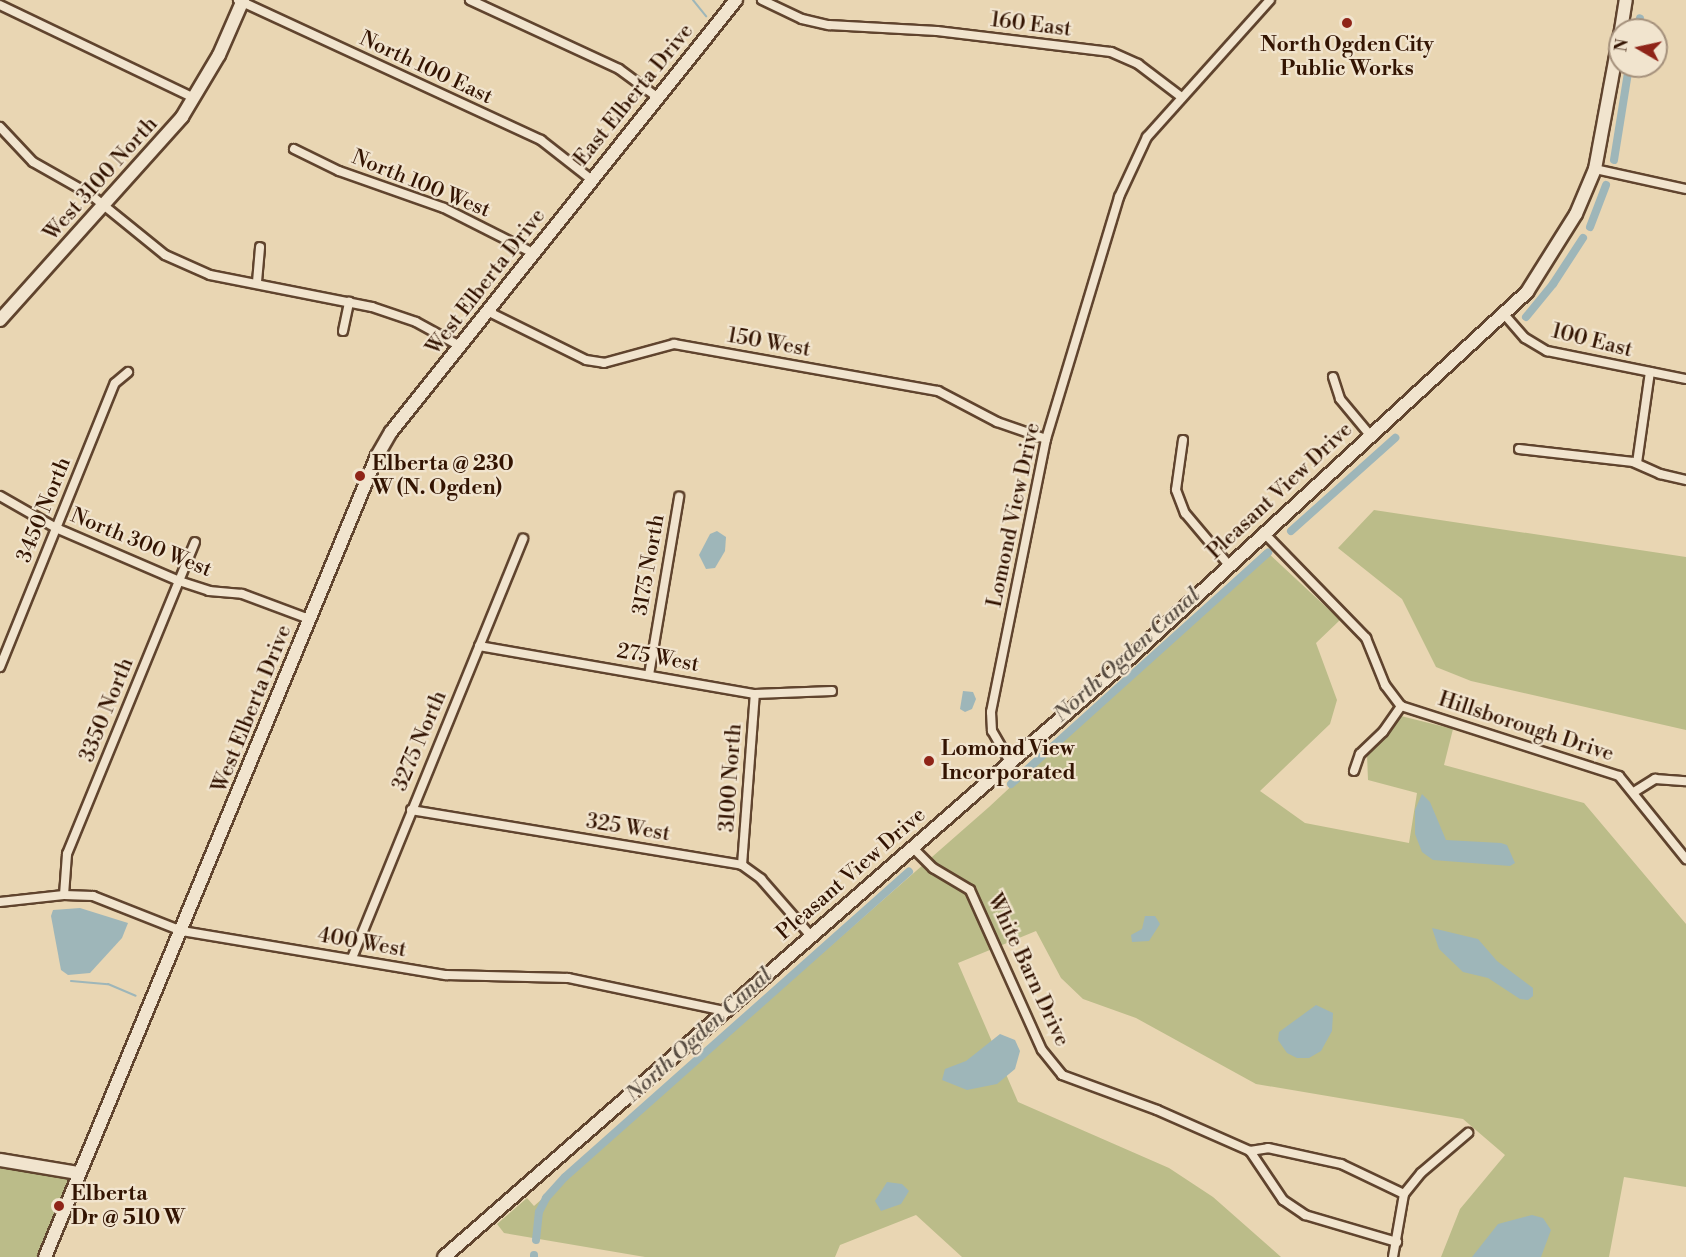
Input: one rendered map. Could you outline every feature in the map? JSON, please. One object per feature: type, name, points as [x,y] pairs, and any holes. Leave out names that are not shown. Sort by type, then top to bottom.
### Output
[{"type":"street","points":[[470,0],[619,69],[657,97]]},
{"type":"street","name":"East Elberta Drive","points":[[564,216],[736,0]]},
{"type":"street","name":"160 East","points":[[762,0],[802,19],[829,25],[937,31],[1111,52],[1138,64],[1180,96]]},
{"type":"street","name":"Lomond View Drive","points":[[1010,762],[992,731],[991,712],[1046,439],[1130,167],[1147,137],[1180,96],[1270,0]]},
{"type":"street","name":"Pleasant View Drive","points":[[1623,18],[1626,0]]},
{"type":"street","name":"West 3100 North","points":[[0,320],[182,117],[219,55],[241,1]]},
{"type":"street","name":"North 100 East","points":[[241,1],[541,140],[592,180]]},
{"type":"street","points":[[0,5],[194,98]]},
{"type":"street","name":"Pleasant View Drive","points":[[444,1257],[1122,664],[1228,564],[1527,292],[1562,240],[1594,169],[1611,78]]},
{"type":"street","points":[[0,127],[33,162],[104,206],[165,255],[210,275],[257,282],[349,302],[416,322],[460,346]]},
{"type":"street","name":"North 100 West","points":[[294,149],[339,171],[444,208],[533,253]]},
{"type":"street","points":[[1594,169],[1686,189]]},
{"type":"street","name":"West Elberta Drive","points":[[45,1257],[381,448],[564,216]]},
{"type":"street","points":[[257,282],[260,247]]},
{"type":"street","points":[[343,331],[349,302]]},
{"type":"street","name":"150 West","points":[[487,311],[586,360],[604,363],[674,344],[938,391],[997,422],[1046,439]]},
{"type":"street","name":"100 East","points":[[1503,313],[1525,338],[1546,351],[1686,379]]},
{"type":"street","name":"3450 North","points":[[0,667],[115,383],[128,372]]},
{"type":"street","points":[[1637,463],[1650,372]]},
{"type":"street","points":[[1333,377],[1340,399],[1370,435]]},
{"type":"street","points":[[1183,440],[1176,490],[1185,513],[1228,564]]},
{"type":"street","points":[[1519,449],[1637,463],[1660,474],[1686,480]]},
{"type":"street","name":"North 300 West","points":[[0,496],[56,528],[179,581],[209,591],[242,594],[309,619]]},
{"type":"street","name":"3175 North","points":[[649,675],[679,497]]},
{"type":"street","points":[[1263,532],[1366,638],[1385,686],[1401,706],[1383,732],[1360,754],[1354,771]]},
{"type":"street","name":"3275 North","points":[[352,958],[523,538]]},
{"type":"street","name":"3350 North","points":[[64,895],[67,854],[195,542]]},
{"type":"street","name":"275 West","points":[[479,646],[755,694],[832,691]]},
{"type":"street","name":"3100 North","points":[[742,866],[755,694]]},
{"type":"street","name":"Hillsborough Drive","points":[[1401,706],[1619,776],[1686,859]]},
{"type":"street","points":[[1634,792],[1655,779],[1686,781]]},
{"type":"street","name":"325 West","points":[[411,810],[742,866],[761,879],[810,935]]},
{"type":"street","name":"White Barn Drive","points":[[912,847],[933,868],[970,890],[1042,1050],[1062,1075],[1157,1110],[1251,1152],[1268,1148],[1341,1164],[1404,1194]]},
{"type":"street","name":"400 West","points":[[0,903],[64,895],[115,902],[182,931],[446,975],[568,978],[724,1011]]},
{"type":"street","points":[[1393,1257],[1404,1194],[1421,1173],[1468,1133]]},
{"type":"street","points":[[1251,1152],[1283,1200],[1305,1215],[1396,1242]]},
{"type":"street","points":[[0,1160],[78,1173]]},
{"type":"green space","points":[[1374,510],[1686,557],[1686,730],[1471,681],[1436,667],[1402,599],[1338,548]]},
{"type":"green space","points":[[1265,550],[1340,620],[1316,643],[1337,700],[1330,724],[1260,791],[1305,823],[1409,843],[1417,793],[1368,780],[1367,755],[1401,716],[1453,729],[1444,765],[1584,803],[1686,924],[1686,1187],[1624,1177],[1609,1257],[1441,1257],[1460,1209],[1505,1155],[1463,1119],[1256,1084],[1136,1018],[1083,999],[1061,978],[1036,931],[958,963],[1018,1102],[1169,1168],[1213,1197],[1281,1257],[962,1257],[916,1215],[840,1245],[835,1257],[645,1257],[504,1233],[497,1224],[527,1198],[534,1206],[989,807]]},
{"type":"green space","points":[[0,1167],[70,1179],[38,1257],[0,1257]]},
{"type":"water","points":[[717,531],[726,537],[725,551],[715,568],[706,569],[699,555],[710,534]]},
{"type":"water","points":[[963,691],[973,692],[976,699],[972,709],[965,712],[960,709]]},
{"type":"water","points":[[1422,794],[1430,802],[1446,840],[1507,845],[1515,863],[1510,866],[1433,860],[1422,852],[1415,834],[1415,810]]},
{"type":"water","points":[[80,908],[128,923],[122,938],[90,973],[68,975],[61,970],[51,916],[53,910]]},
{"type":"water","points":[[1145,916],[1155,916],[1160,924],[1149,941],[1132,942],[1131,935],[1142,929]]},
{"type":"water","points":[[1432,928],[1478,939],[1497,961],[1533,988],[1533,996],[1528,1000],[1520,999],[1488,978],[1463,972],[1439,949]]},
{"type":"water","points":[[1316,1005],[1333,1013],[1332,1031],[1321,1051],[1309,1058],[1297,1058],[1287,1053],[1278,1040],[1279,1032]]},
{"type":"water","points":[[1000,1034],[1015,1040],[1020,1051],[1015,1069],[997,1084],[967,1090],[942,1080],[945,1069],[966,1061]]},
{"type":"water","points":[[887,1182],[902,1184],[909,1191],[901,1204],[881,1211],[875,1201]]},
{"type":"water","points":[[1532,1215],[1543,1218],[1551,1230],[1541,1257],[1472,1257],[1498,1224]]},
{"type":"waterway","points":[[693,0],[706,16]]},
{"type":"waterway","name":"North Ogden Canal","points":[[1614,160],[1627,78]]},
{"type":"waterway","name":"North Ogden Canal","points":[[1590,227],[1606,185]]},
{"type":"waterway","name":"North Ogden Canal","points":[[1526,317],[1553,284],[1583,238]]},
{"type":"waterway","name":"North Ogden Canal","points":[[1291,531],[1395,438]]},
{"type":"waterway","name":"North Ogden Canal","points":[[1011,784],[1268,553]]},
{"type":"waterway","name":"North Ogden Canal","points":[[536,1240],[539,1212],[546,1198],[565,1177],[909,872]]},
{"type":"waterway","points":[[71,981],[108,984],[136,996]]},
{"type":"place","name":"North Ogden City Public Works","points":[[1347,23]]},
{"type":"place","name":"Elberta @ 230 W (N. Ogden)","points":[[360,476]]},
{"type":"place","name":"Lomond View Incorporated","points":[[929,761]]},
{"type":"place","name":"Elberta Dr @ 510 W","points":[[59,1206]]}]
